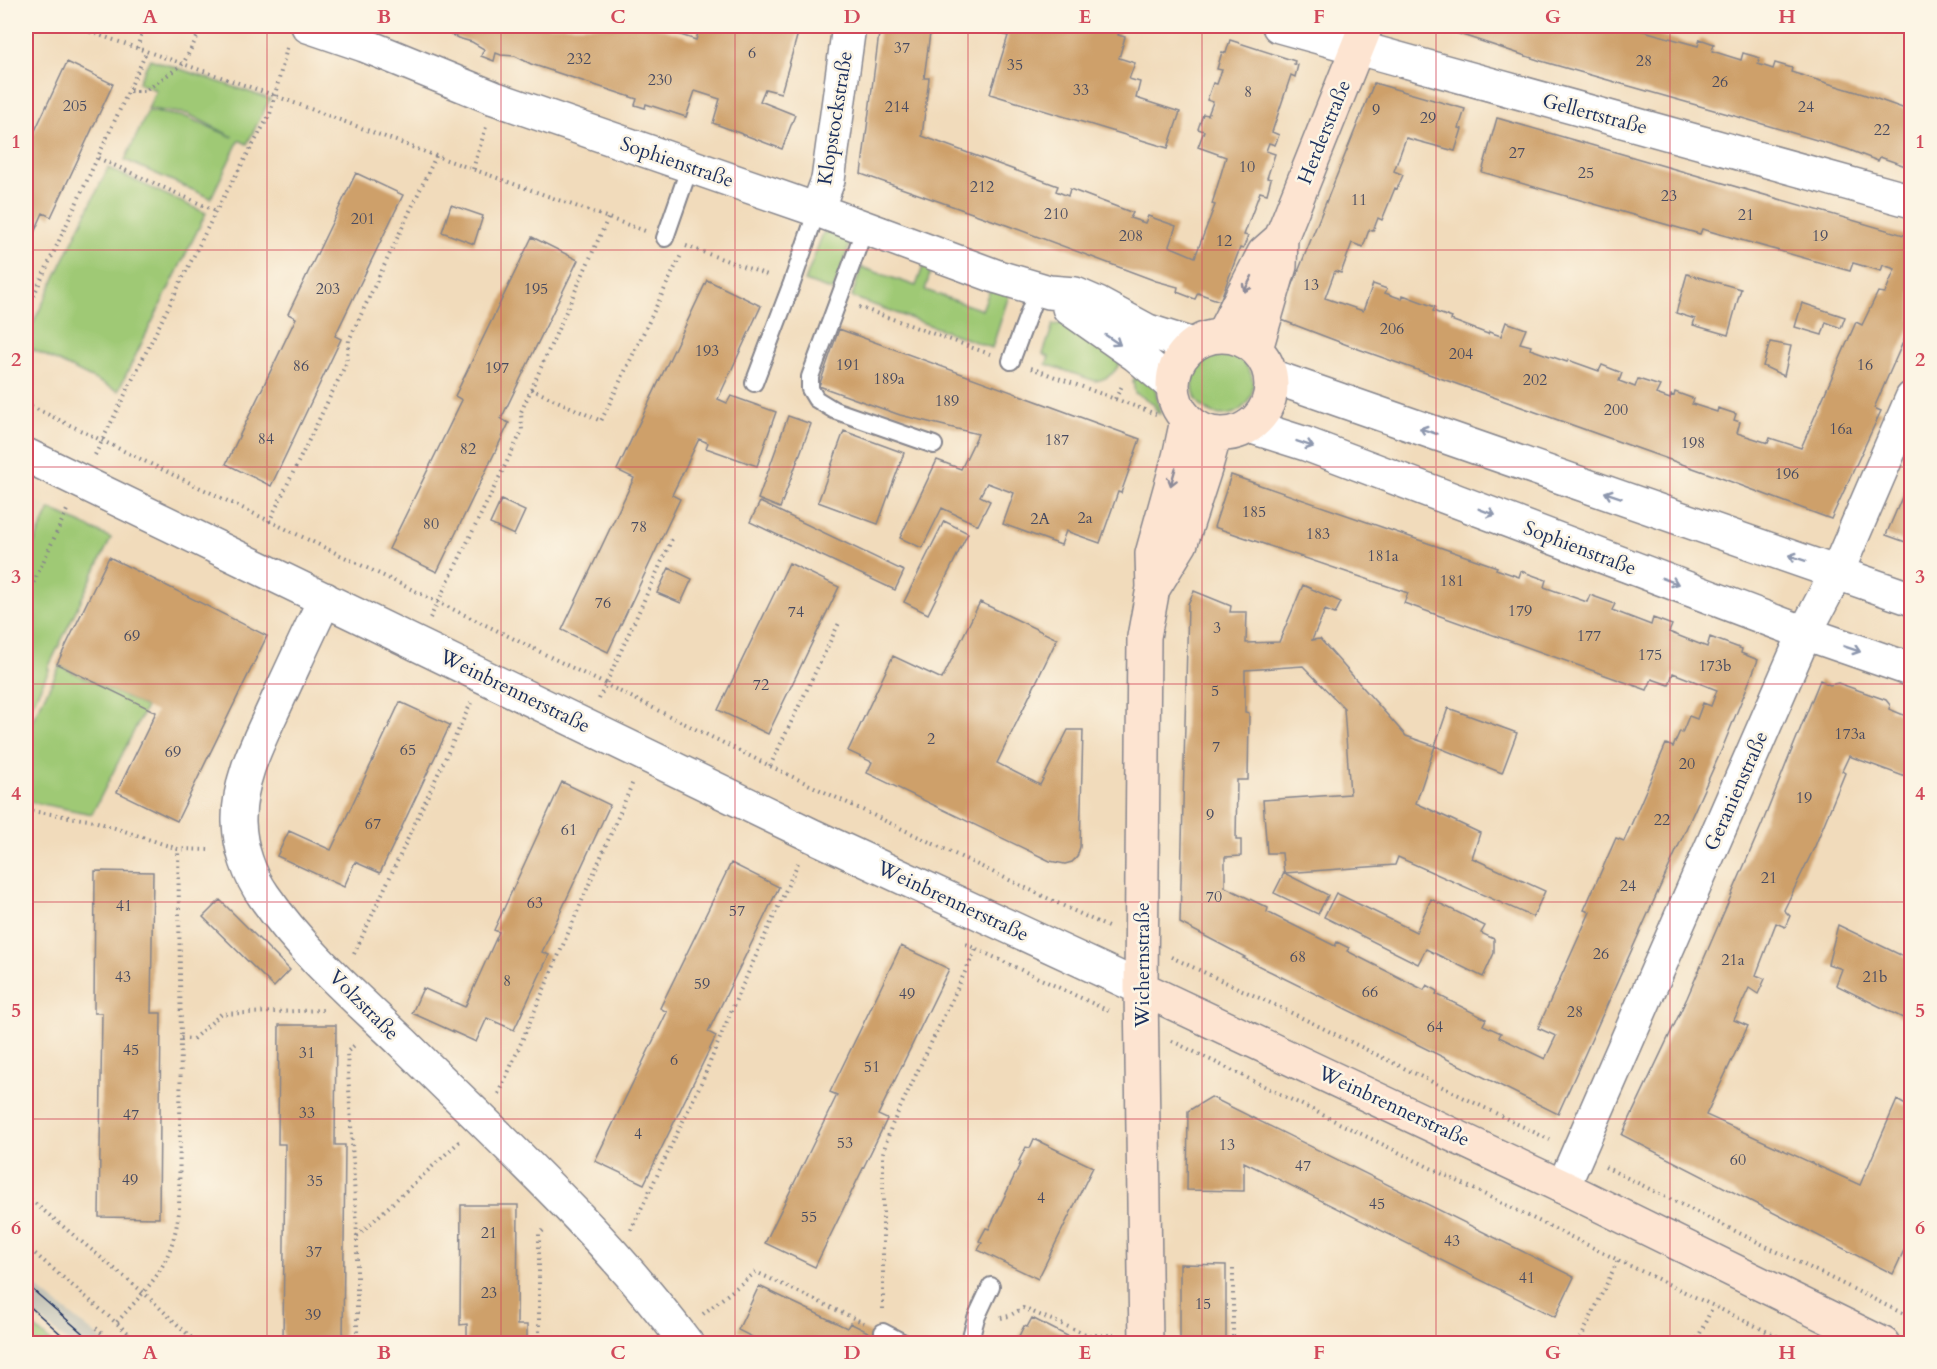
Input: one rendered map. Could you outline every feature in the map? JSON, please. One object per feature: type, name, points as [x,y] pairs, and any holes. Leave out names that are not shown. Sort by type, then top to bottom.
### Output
[{"type":"street","name":"Klopstockstraße","points":[[817,210],[828,180],[849,26]]},
{"type":"street","name":"Gellertstraße","points":[[1279,26],[1361,37],[1911,201]]},
{"type":"street","name":"Sophienstraße","points":[[316,33],[494,98],[817,210],[998,277],[1044,290],[1075,294],[1148,331],[1207,340]]},
{"type":"street","name":"Herderstraße","points":[[1263,362],[1280,266],[1281,238],[1361,37]]},
{"type":"street","name":"Herderstraße","points":[[1207,340],[1264,253],[1281,238]]},
{"type":"street","name":"Sophienstraße","points":[[1044,290],[1136,355],[1172,385]]},
{"type":"street","points":[[1263,362],[1271,392],[1266,407],[1249,426],[1229,434],[1201,427],[1176,404],[1172,385],[1174,370],[1181,356],[1207,340],[1240,338],[1263,362],[1911,599]]},
{"type":"street","name":"Geranienstraße","points":[[1563,1186],[1805,633],[1837,572],[1911,398]]},
{"type":"street","name":"Sophienstraße","points":[[1249,426],[1306,444],[1805,633],[1911,670]]},
{"type":"street","name":"Wichernstraße","points":[[1146,1339],[1141,988],[1144,637],[1153,588],[1152,554],[1179,457],[1201,427]]},
{"type":"street","name":"Weinbrennerstraße","points":[[26,455],[811,835],[1563,1186],[1883,1344]]},
{"type":"street","name":"Volzstraße","points":[[325,600],[258,743],[243,782],[239,820],[242,852],[262,894],[290,930],[617,1258],[677,1340]]},
{"type":"lane","points":[[665,238],[690,166]]},
{"type":"lane","points":[[754,383],[792,284],[817,210]]},
{"type":"lane","points":[[865,228],[810,377],[810,389],[816,399],[834,410],[934,445]]},
{"type":"lane","points":[[1011,361],[1044,290]]},
{"type":"lane","points":[[969,1344],[976,1318],[991,1286]]},
{"type":"lane","points":[[883,1332],[906,1344]]},
{"type":"path","points":[[137,48],[144,26]]},
{"type":"path","points":[[130,91],[145,91],[183,64],[203,26]]},
{"type":"path","points":[[102,441],[216,211],[316,33]]},
{"type":"path","points":[[26,312],[147,51]]},
{"type":"path","points":[[473,169],[494,98]]},
{"type":"path","points":[[269,522],[346,364],[350,340],[436,156]]},
{"type":"path","points":[[98,158],[216,211]]},
{"type":"path","points":[[438,602],[522,431],[521,412],[608,218]]},
{"type":"path","points":[[531,389],[601,421],[685,246]]},
{"type":"path","points":[[26,404],[607,684],[770,766],[1294,1014],[1442,1089],[1911,1318]]},
{"type":"path","points":[[26,599],[81,482]]},
{"type":"path","points":[[607,684],[672,539]]},
{"type":"path","points":[[770,766],[840,621]]},
{"type":"path","points":[[181,1038],[193,1039],[221,1014],[343,1010],[377,908],[471,704]]},
{"type":"path","points":[[357,1236],[482,1121],[493,1107],[633,782]]},
{"type":"path","points":[[26,810],[93,821],[178,849],[181,1038],[179,1212],[171,1250],[160,1272],[117,1322]]},
{"type":"path","points":[[617,1258],[703,1079],[798,863]]},
{"type":"path","points":[[677,1340],[756,1272],[883,1332],[884,1153],[891,1127],[976,949]]},
{"type":"path","points":[[357,1344],[357,1236],[347,1052],[381,1022]]},
{"type":"path","points":[[26,1196],[144,1293],[198,1344]]},
{"type":"path","points":[[539,1344],[539,1234],[568,1207]]},
{"type":"path","points":[[26,1246],[141,1344]]},
{"type":"path","points":[[1578,1344],[1618,1260]]},
{"type":"path","points":[[1233,1269],[1233,1344]]},
{"type":"path","points":[[1695,1344],[1713,1306]]},
{"type":"path","points":[[976,1318],[1009,1316],[1023,1308],[1088,1335],[1146,1339]]},
{"type":"path","points":[[96,1329],[113,1344]]},
{"type":"path","points":[[121,1344],[130,1334]]},
{"type":"shaded area","points":[[26,496],[48,507],[26,555]]},
{"type":"shaded area","points":[[26,1278],[106,1343],[69,1343],[26,1308]]},
{"type":"green space","points":[[150,59],[270,99],[247,144],[239,140],[211,198],[125,160],[148,111],[186,117],[233,137],[188,114],[148,109],[156,90],[138,83]]},
{"type":"green space","points":[[108,168],[206,213],[118,391],[26,346],[26,338]]},
{"type":"green space","points":[[831,230],[852,238],[833,291],[805,281],[823,233]]},
{"type":"green space","points":[[924,264],[932,267],[925,290],[982,310],[990,289],[1009,295],[992,348],[852,297],[861,267],[916,286]]},
{"type":"green space","points":[[1073,322],[1122,357],[1109,376],[1095,381],[1046,364],[1049,357],[1043,354],[1053,325]]},
{"type":"green space","points":[[1223,355],[1240,360],[1248,368],[1253,385],[1248,402],[1240,410],[1223,415],[1206,410],[1198,402],[1193,385],[1198,368],[1206,360]]},
{"type":"green space","points":[[1137,370],[1154,381],[1160,414],[1157,413],[1153,403],[1135,393],[1133,382]]},
{"type":"green space","points":[[50,509],[111,538],[26,717],[26,560]]},
{"type":"green space","points":[[60,666],[146,707],[92,814],[26,801],[26,733]]},
{"type":"green space","points":[[26,1320],[52,1343],[26,1343]]},
{"type":"building","points":[[433,26],[653,26],[696,40],[700,26],[719,29],[720,26],[800,26],[781,93],[765,89],[760,101],[795,115],[782,149],[713,123],[720,99],[695,91],[686,117],[646,104],[645,108],[635,105],[637,99],[531,64],[515,56],[496,53],[494,61],[481,56],[484,49]]},
{"type":"building","points":[[880,26],[931,26],[924,78],[929,78],[922,136],[1058,186],[1056,191],[1068,196],[1070,189],[1133,213],[1130,218],[1145,223],[1148,216],[1176,226],[1169,246],[1195,257],[1215,205],[1212,204],[1226,157],[1198,147],[1204,131],[1198,129],[1203,114],[1208,115],[1213,102],[1207,100],[1213,83],[1217,84],[1222,70],[1217,69],[1222,52],[1226,53],[1230,40],[1295,61],[1294,64],[1298,65],[1295,77],[1291,75],[1272,132],[1279,135],[1275,145],[1269,143],[1266,151],[1275,154],[1267,178],[1271,179],[1267,194],[1260,192],[1244,235],[1248,236],[1243,249],[1240,248],[1220,301],[1198,293],[1195,299],[1177,292],[1178,287],[861,174]]},
{"type":"building","points":[[987,26],[1121,26],[1118,35],[1125,37],[1119,58],[1135,63],[1129,79],[1140,82],[1136,98],[1180,112],[1168,148],[990,94],[1008,36],[986,29]]},
{"type":"building","points":[[1435,26],[1626,26],[1698,46],[1700,39],[1714,44],[1712,51],[1741,60],[1743,53],[1760,58],[1758,64],[1773,69],[1775,63],[1792,68],[1791,72],[1911,111],[1911,168],[1880,157],[1878,161],[1847,149],[1541,61]]},
{"type":"building","points":[[67,62],[113,84],[51,217],[43,213],[26,251],[26,150]]},
{"type":"building","points":[[1374,83],[1465,109],[1459,128],[1462,129],[1455,151],[1406,138],[1394,171],[1403,175],[1382,220],[1378,218],[1373,231],[1369,230],[1363,247],[1352,243],[1341,273],[1335,271],[1325,298],[1363,311],[1373,284],[1387,289],[1385,293],[1402,299],[1403,295],[1435,307],[1433,311],[1488,334],[1489,332],[1501,336],[1506,322],[1526,329],[1520,343],[1531,346],[1530,349],[1599,371],[1602,365],[1622,373],[1619,381],[1635,387],[1638,379],[1660,386],[1656,394],[1670,399],[1675,392],[1694,399],[1692,404],[1717,412],[1718,408],[1736,414],[1734,420],[1740,422],[1737,433],[1768,443],[1770,438],[1801,448],[1856,322],[1862,325],[1878,292],[1885,293],[1895,269],[1883,265],[1881,271],[1853,263],[1850,271],[1702,229],[1700,234],[1482,172],[1497,118],[1911,237],[1911,324],[1874,408],[1881,411],[1831,519],[1279,319]]},
{"type":"building","points":[[356,173],[403,195],[335,336],[341,339],[271,486],[226,464],[296,318],[288,314]]},
{"type":"building","points":[[451,205],[483,216],[474,244],[442,232]]},
{"type":"building","points":[[532,237],[578,260],[501,419],[509,423],[437,572],[389,549],[462,400],[455,396]]},
{"type":"building","points":[[1687,274],[1741,289],[1728,335],[1693,325],[1695,319],[1676,313]]},
{"type":"building","points":[[707,280],[761,306],[718,399],[727,403],[731,396],[776,412],[757,466],[706,448],[708,443],[699,439],[672,495],[680,499],[608,652],[562,630],[634,478],[617,470]]},
{"type":"building","points":[[1802,303],[1845,317],[1841,328],[1826,322],[1822,335],[1795,327]]},
{"type":"building","points":[[839,329],[1140,439],[1100,543],[1066,531],[1061,545],[1003,524],[1014,493],[987,483],[980,496],[990,501],[978,525],[942,508],[922,548],[900,538],[937,460],[961,469],[978,434],[900,415],[819,386]]},
{"type":"building","points":[[1770,342],[1791,346],[1784,376],[1763,366]]},
{"type":"building","points":[[788,416],[811,424],[780,508],[758,499]]},
{"type":"building","points":[[844,431],[904,453],[878,524],[818,502]]},
{"type":"building","points":[[1231,475],[1497,567],[1496,569],[1519,577],[1521,571],[1546,580],[1544,587],[1587,602],[1590,595],[1615,604],[1612,610],[1651,625],[1653,618],[1672,625],[1669,632],[1707,647],[1710,637],[1742,649],[1741,653],[1758,660],[1722,749],[1558,1114],[1243,958],[1245,957],[1180,923],[1188,604],[1194,591],[1231,606],[1230,612],[1247,612],[1246,643],[1279,642],[1303,585],[1341,602],[1335,614],[1325,610],[1312,640],[1320,639],[1406,736],[1435,746],[1416,803],[1480,833],[1472,858],[1545,891],[1533,917],[1398,857],[1395,865],[1284,873],[1282,853],[1267,853],[1263,800],[1350,794],[1344,708],[1303,666],[1245,670],[1245,712],[1249,713],[1248,780],[1237,780],[1236,840],[1241,840],[1241,856],[1225,857],[1225,887],[1268,908],[1267,912],[1335,946],[1337,942],[1349,948],[1347,951],[1424,990],[1427,985],[1438,991],[1436,994],[1486,1019],[1483,1025],[1501,1033],[1499,1037],[1545,1059],[1556,1036],[1538,1028],[1590,912],[1584,910],[1616,838],[1624,841],[1666,744],[1673,747],[1689,716],[1697,719],[1703,703],[1711,706],[1717,690],[1673,673],[1669,685],[1652,679],[1647,690],[1404,603],[1408,593],[1214,527]]},
{"type":"building","points":[[1911,476],[1911,544],[1886,535]]},
{"type":"building","points":[[501,500],[525,511],[514,535],[490,524]]},
{"type":"building","points":[[760,502],[904,571],[895,590],[750,522]]},
{"type":"building","points":[[944,521],[968,533],[928,614],[904,602]]},
{"type":"building","points":[[109,557],[267,636],[177,821],[117,792],[156,712],[57,664]]},
{"type":"building","points":[[789,563],[839,587],[768,734],[718,710]]},
{"type":"building","points":[[669,568],[692,579],[681,603],[657,593]]},
{"type":"building","points":[[980,602],[1057,639],[997,763],[1040,785],[1068,730],[1083,730],[1080,847],[1077,857],[1072,862],[1065,864],[1050,861],[867,773],[872,762],[848,751],[893,656],[942,679]]},
{"type":"building","points":[[1820,680],[1830,685],[1838,683],[1886,700],[1890,705],[1889,709],[1911,718],[1911,779],[1849,756],[1842,771],[1845,773],[1815,846],[1784,910],[1790,916],[1785,927],[1776,923],[1756,975],[1765,979],[1758,994],[1749,988],[1734,1020],[1748,1026],[1706,1115],[1860,1185],[1897,1100],[1911,1108],[1911,1235],[1893,1274],[1622,1135],[1687,998],[1762,824]]},
{"type":"building","points":[[400,702],[450,725],[380,873],[355,862],[344,887],[277,856],[289,831],[331,850]]},
{"type":"building","points":[[1448,708],[1517,733],[1502,773],[1435,746]]},
{"type":"building","points":[[562,782],[610,805],[542,952],[549,955],[514,1030],[487,1018],[476,1042],[412,1013],[423,988],[465,1007],[499,932],[494,930]]},
{"type":"building","points":[[731,863],[779,887],[708,1032],[716,1036],[644,1184],[595,1161],[667,1012],[660,1008]]},
{"type":"building","points":[[95,871],[153,872],[151,1013],[161,1013],[159,1218],[99,1217],[102,1013],[94,1013]]},
{"type":"building","points":[[1284,873],[1328,895],[1318,914],[1274,893]]},
{"type":"building","points":[[1336,893],[1416,932],[1431,899],[1485,926],[1481,933],[1494,939],[1494,953],[1483,977],[1426,949],[1418,964],[1324,917]]},
{"type":"building","points":[[220,900],[290,970],[274,987],[203,917]]},
{"type":"building","points":[[1838,925],[1911,960],[1911,1022],[1836,985],[1842,969],[1828,964]]},
{"type":"building","points":[[901,946],[949,969],[878,1115],[887,1119],[815,1267],[765,1243],[837,1095],[830,1092]]},
{"type":"building","points":[[279,1025],[336,1025],[335,1145],[345,1145],[343,1344],[283,1344],[285,1144],[278,1144]]},
{"type":"building","points":[[1211,1097],[1574,1277],[1555,1317],[1244,1162],[1244,1191],[1187,1190],[1188,1111]]},
{"type":"building","points":[[1034,1139],[1093,1167],[1038,1279],[978,1250],[982,1243],[979,1241],[986,1228],[989,1229],[1026,1147],[1030,1148]]},
{"type":"building","points":[[461,1205],[518,1205],[517,1325],[527,1325],[527,1344],[467,1344],[467,1324],[460,1325]]},
{"type":"building","points":[[1180,1264],[1226,1265],[1226,1344],[1180,1344]]},
{"type":"building","points":[[759,1286],[847,1328],[850,1323],[874,1335],[870,1344],[766,1344],[738,1330]]},
{"type":"building","points":[[1032,1318],[1083,1344],[1018,1344],[1020,1341],[1017,1340],[1024,1326],[1027,1327]]},
{"type":"tram line","points":[[26,1284],[95,1344]]},
{"type":"tram line","points":[[26,1303],[72,1344]]}]
